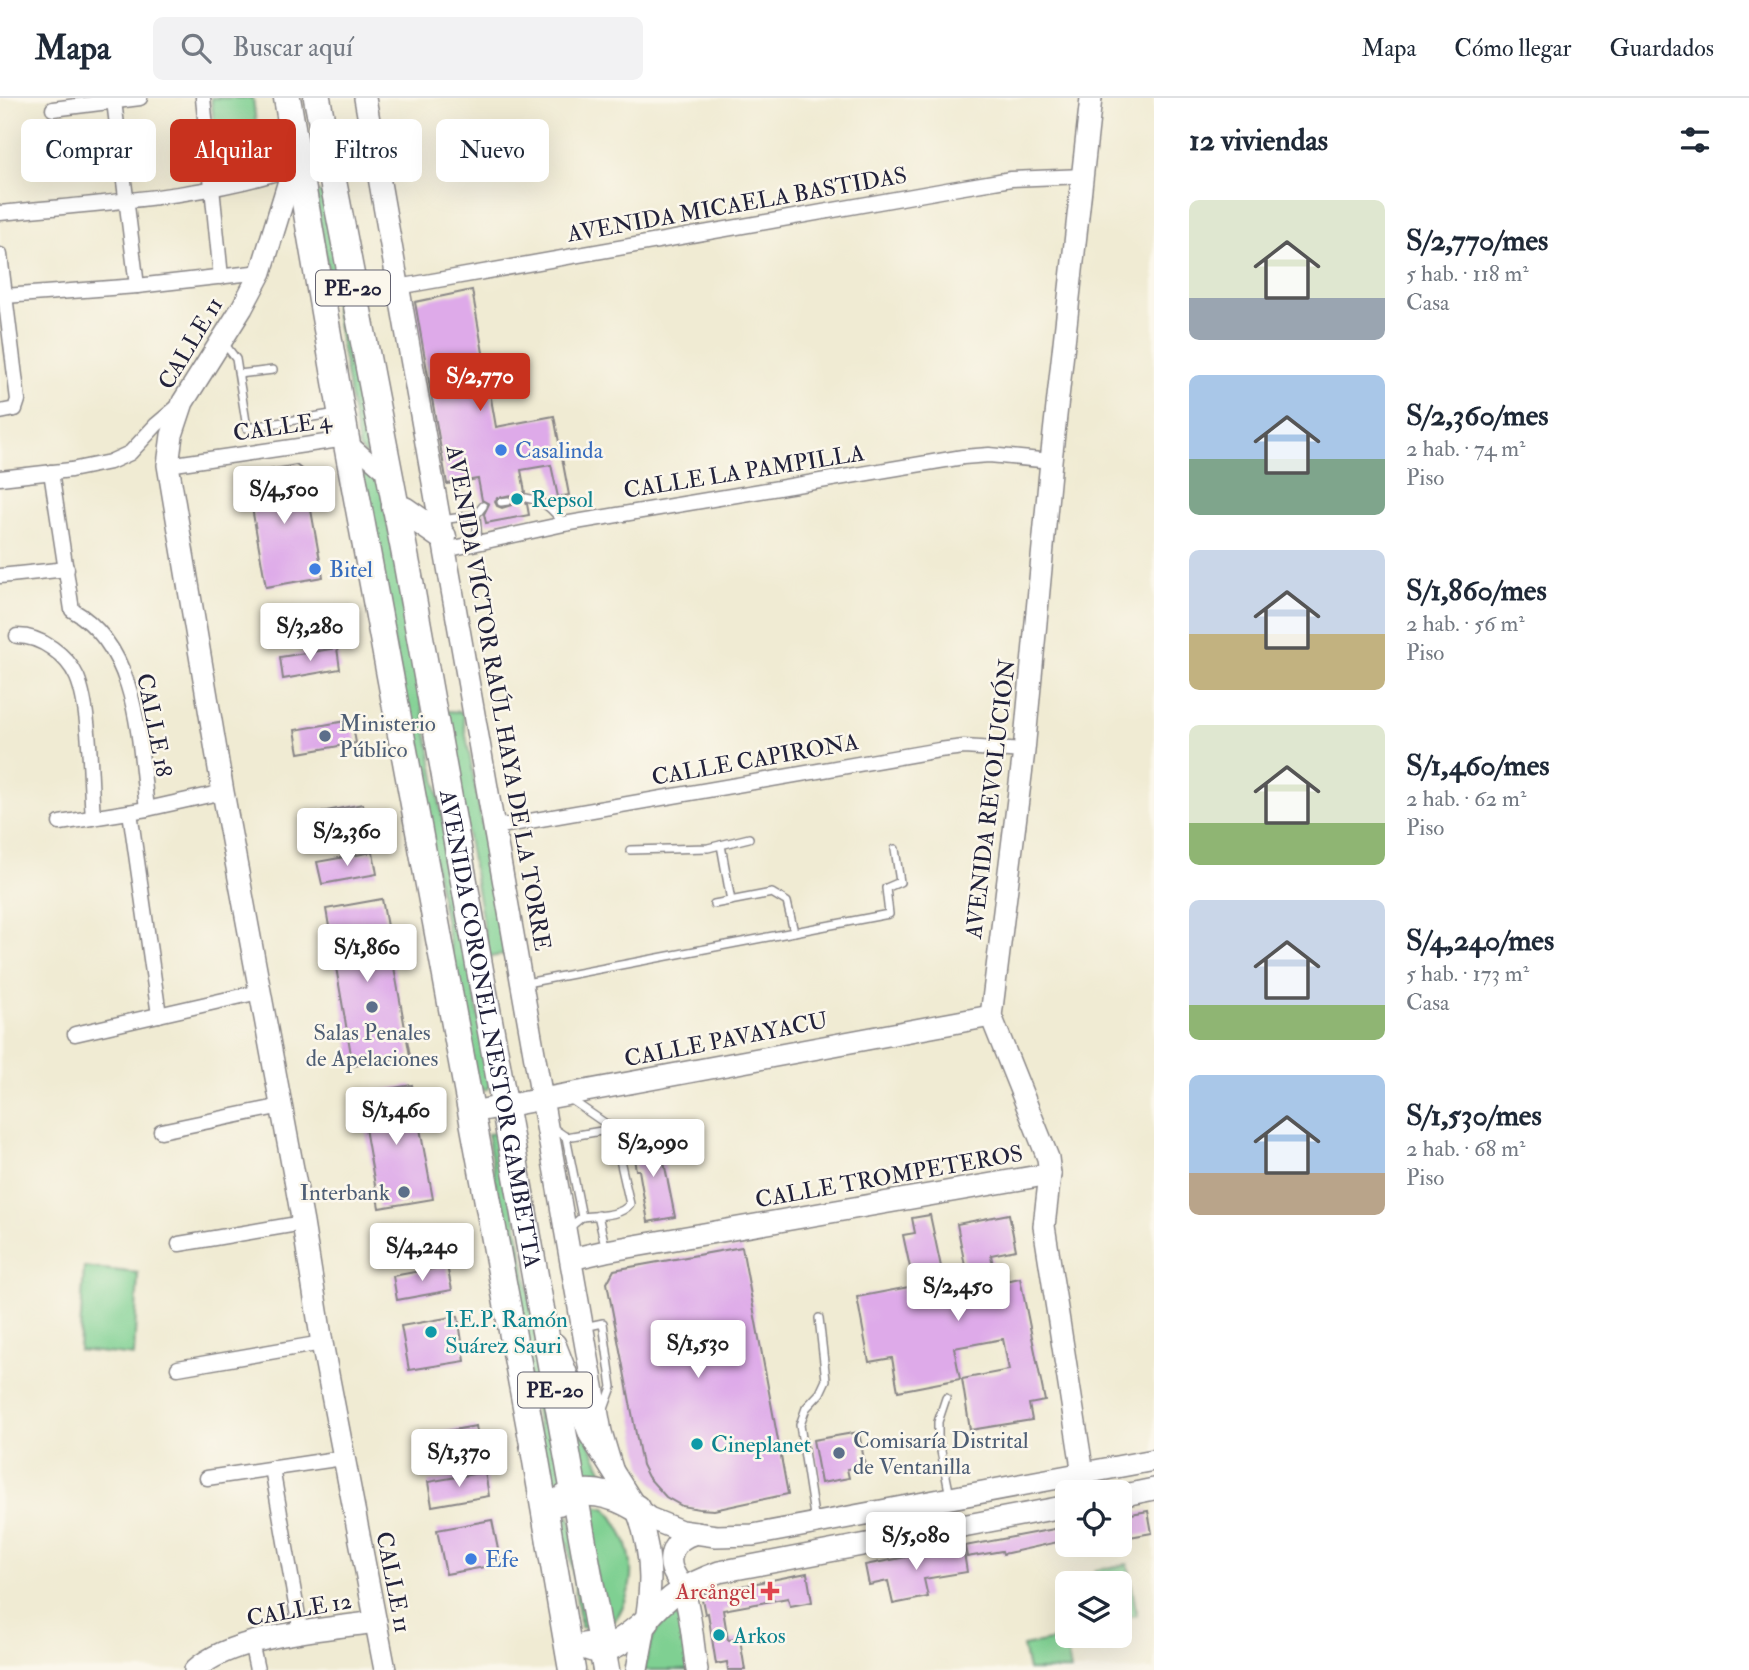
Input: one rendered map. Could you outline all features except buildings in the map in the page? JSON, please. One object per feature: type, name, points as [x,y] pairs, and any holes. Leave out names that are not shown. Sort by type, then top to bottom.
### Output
[{"type":"highway","points":[[289,105],[306,116],[318,102]]},
{"type":"highway","name":"AVENIDA CORONEL NESTOR GAMBETTA","points":[[289,105],[346,439],[472,1112],[572,1670]]},
{"type":"highway","name":"AVENIDA CORONEL NESTOR GAMBETTA","points":[[334,182],[604,1660]]},
{"type":"highway","points":[[303,194],[315,186],[335,190]]},
{"type":"highway","points":[[395,507],[443,535]]},
{"type":"highway","points":[[545,1516],[553,1506],[573,1494],[606,1494],[636,1508]]},
{"type":"highway","points":[[550,1542],[578,1636],[585,1645],[604,1660],[646,1622]]},
{"type":"street","points":[[53,109],[140,98]]},
{"type":"street","points":[[203,98],[220,276]]},
{"type":"street","name":"AVENIDA VÍCTOR RAÚL HAYA DE LA TORRE","points":[[365,98],[543,1100],[574,1224],[571,1259],[593,1325],[600,1422],[612,1469]]},
{"type":"street","name":"AVENIDA REVOLUCIÓN","points":[[1084,1480],[1044,1226],[1046,1193],[1051,1174],[1045,1149],[990,1016],[1024,751],[1051,461],[1091,98]]},
{"type":"street","points":[[114,101],[138,286]]},
{"type":"street","points":[[0,213],[212,188],[310,164]]},
{"type":"street","name":"CALLE 11","points":[[298,166],[289,181],[261,272],[183,402],[172,435],[168,465],[223,792],[303,1223],[321,1343],[385,1670]]},
{"type":"street","name":"AVENIDA MICAELA BASTIDAS","points":[[398,287],[1011,179],[1084,176]]},
{"type":"street","points":[[0,255],[18,400],[15,409],[0,412]]},
{"type":"street","points":[[5,296],[138,286],[261,272]]},
{"type":"street","points":[[0,478],[71,470],[110,462],[130,453],[156,425],[183,402]]},
{"type":"street","name":"CALLE 4","points":[[168,465],[346,439],[388,477]]},
{"type":"street","name":"CALLE LA PAMPILLA","points":[[443,535],[478,543],[564,524],[963,457],[989,455],[1051,461]]},
{"type":"street","name":"CALLE 18","points":[[51,472],[72,610],[83,615],[109,643],[119,661],[138,732],[147,809]]},
{"type":"street","points":[[0,576],[67,569]]},
{"type":"street","points":[[17,636],[40,639],[76,674],[84,699],[93,818]]},
{"type":"street","name":"CALLE CAPIRONA","points":[[495,827],[939,750],[964,747],[1024,751]]},
{"type":"street","points":[[60,823],[147,809],[223,792]]},
{"type":"street","points":[[130,812],[159,1015]]},
{"type":"street","points":[[75,1034],[259,992]]},
{"type":"street","name":"CALLE PAVAYACU","points":[[472,1112],[990,1016]]},
{"type":"street","points":[[161,1131],[282,1106]]},
{"type":"street","name":"CALLE TROMPETEROS","points":[[571,1259],[1051,1174]]},
{"type":"street","points":[[179,1244],[303,1223]]},
{"type":"street","points":[[540,1309],[590,1435],[636,1508],[645,1535],[650,1563],[650,1600],[637,1670]]},
{"type":"street","points":[[178,1368],[321,1343]]},
{"type":"street","points":[[207,1478],[343,1458]]},
{"type":"street","points":[[1096,1480],[1154,1460]]},
{"type":"street","points":[[272,1468],[302,1633]]},
{"type":"street","points":[[636,1508],[664,1525],[697,1533],[716,1536],[753,1535],[950,1499],[1055,1487]]},
{"type":"street","points":[[1132,1494],[1154,1490]]},
{"type":"street","points":[[646,1622],[682,1587],[719,1572],[1055,1508]]},
{"type":"street","points":[[697,1533],[687,1535],[673,1549],[670,1559],[671,1569],[682,1587],[697,1670]]},
{"type":"street","name":"CALLE 12","points":[[195,1670],[222,1654],[251,1642],[376,1622]]},
{"type":"street","points":[[251,1642],[257,1670]]},
{"type":"lane","points":[[222,340],[236,359],[247,428],[342,412]]},
{"type":"lane","points":[[239,374],[273,370]]},
{"type":"lane","points":[[526,498],[541,500],[550,506],[564,524]]},
{"type":"lane","points":[[443,535],[476,515],[483,506]]},
{"type":"lane","points":[[476,515],[478,543]]},
{"type":"lane","points":[[630,850],[708,848],[749,838]]},
{"type":"lane","points":[[721,845],[731,901]]},
{"type":"lane","points":[[523,983],[889,914],[886,888],[900,882],[895,849]]},
{"type":"lane","points":[[714,904],[772,893],[787,902],[794,932]]},
{"type":"lane","points":[[566,1096],[613,1129],[630,1203],[625,1210],[598,1215],[574,1224],[566,1136]]},
{"type":"lane","points":[[548,1124],[566,1136],[613,1129]]},
{"type":"lane","points":[[598,1215],[606,1251]]},
{"type":"lane","points":[[815,1524],[800,1425],[806,1408],[820,1393],[825,1380],[819,1318]]},
{"type":"lane","points":[[946,1398],[938,1422],[938,1436],[950,1499]]},
{"type":"green space","points":[[211,98],[253,98],[255,119],[214,119]]},
{"type":"green space","points":[[315,194],[323,194],[374,453],[366,455],[359,448]]},
{"type":"green space","points":[[362,471],[381,482],[491,1084],[481,1091],[476,1087]]},
{"type":"green space","points":[[449,711],[462,712],[505,955],[489,957],[446,714]]},
{"type":"green space","points":[[487,1134],[501,1135],[563,1481],[550,1492]]},
{"type":"green space","points":[[84,1267],[138,1273],[134,1356],[79,1350]]},
{"type":"green space","points":[[569,1400],[603,1472],[578,1474]]},
{"type":"green space","points":[[583,1504],[606,1508],[621,1530],[629,1554],[631,1580],[628,1593],[618,1615],[605,1625]]},
{"type":"green space","points":[[570,1515],[589,1628],[581,1627],[568,1544],[555,1526]]},
{"type":"green space","points":[[1128,1564],[1129,1571],[1095,1571]]},
{"type":"green space","points":[[1132,1587],[1137,1615],[1132,1616]]},
{"type":"green space","points":[[673,1617],[679,1618],[689,1670],[644,1670],[656,1632]]},
{"type":"green space","points":[[1055,1640],[1055,1648],[1067,1648],[1071,1670],[1028,1670],[1023,1646]]},
{"type":"place","name":"Casalinda","points":[[501,450]]},
{"type":"place","name":"Repsol","points":[[517,499]]},
{"type":"place","name":"Bitel","points":[[315,569]]},
{"type":"place","name":"Ministerio Público","points":[[325,736]]},
{"type":"place","name":"Salas Penales de Apelaciones","points":[[372,1007]]},
{"type":"place","name":"Interbank","points":[[404,1192]]},
{"type":"place","name":"I.E.P. Ramón Suárez Sauri","points":[[431,1332]]},
{"type":"place","name":"Cineplanet","points":[[697,1444]]},
{"type":"place","name":"Comisaría Distrital de Ventanilla","points":[[839,1453]]},
{"type":"place","name":"Efe","points":[[471,1559]]},
{"type":"place","name":"Arcångel","points":[[770,1591]]},
{"type":"place","name":"Arkos","points":[[719,1635]]}]
